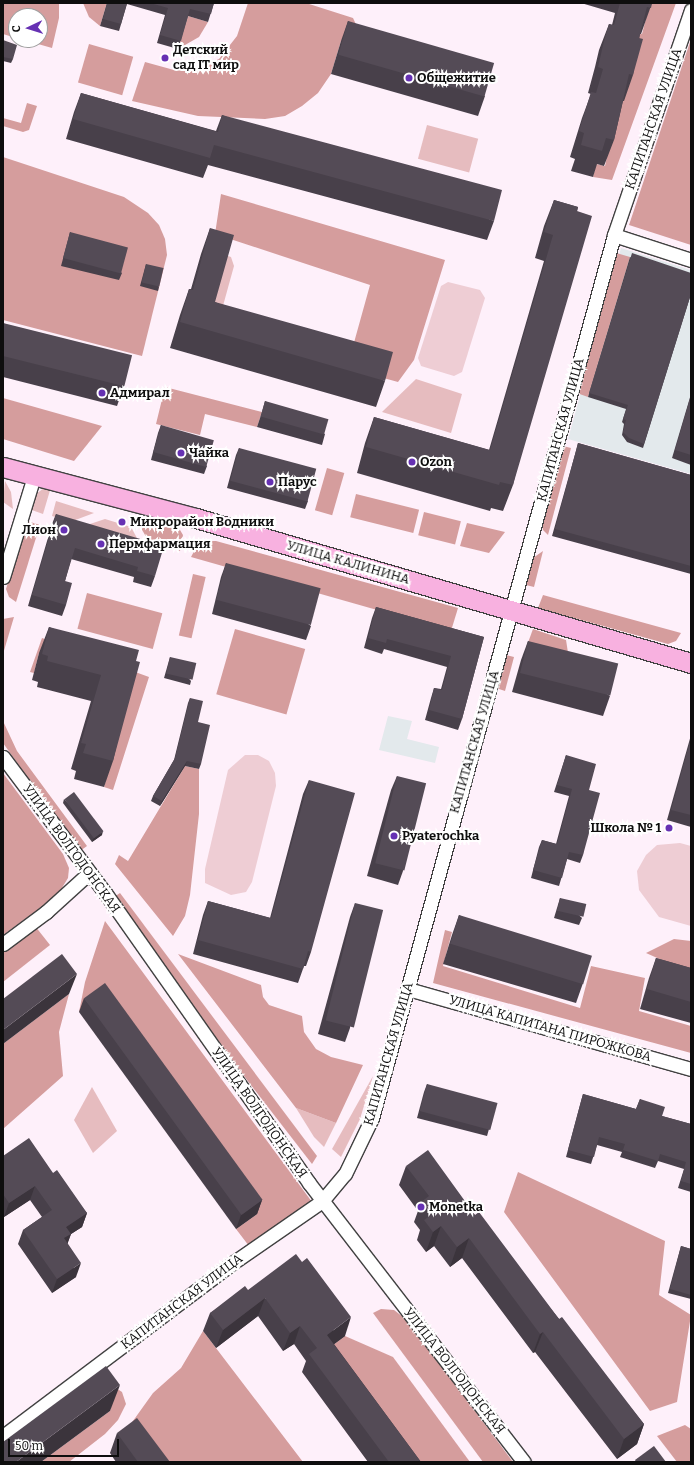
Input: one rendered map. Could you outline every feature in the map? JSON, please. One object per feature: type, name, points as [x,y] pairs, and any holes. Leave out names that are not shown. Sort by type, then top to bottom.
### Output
[{"type":"main road","name":"УЛИЦА КАЛИНИНА","points":[[3,467],[196,518],[691,663]]},
{"type":"street","name":"КАПИТАНСКАЯ УЛИЦА","points":[[3,1436],[234,1262],[322,1201],[345,1174],[372,1118],[614,235],[691,10]]},
{"type":"street","points":[[614,235],[691,260]]},
{"type":"street","points":[[3,577],[34,476]]},
{"type":"street","name":"УЛИЦА ВОЛГОДОНСКАЯ","points":[[3,757],[89,873],[322,1201],[524,1462]]},
{"type":"street","points":[[3,944],[46,912],[89,873]]},
{"type":"street","name":"УЛИЦА КАПИТАНА ПИРОЖКОВА","points":[[408,988],[691,1069]]},
{"type":"shaded area","points":[[3,3],[59,3],[59,18],[52,48],[48,47],[48,8],[8,8],[8,36],[3,34]]},
{"type":"shaded area","points":[[83,3],[107,3],[100,26],[89,17]]},
{"type":"shaded area","points":[[248,3],[306,3],[353,18],[361,35],[341,41],[331,74],[318,93],[302,106],[285,116],[265,119],[198,116],[132,101],[145,62],[174,70],[193,70],[219,59],[237,36]]},
{"type":"shaded area","points":[[650,3],[676,3],[612,180],[593,177],[596,164],[605,166],[619,100],[623,101],[638,33],[642,34]]},
{"type":"shaded area","points":[[188,16],[208,22],[199,37],[178,49]]},
{"type":"shaded area","points":[[691,39],[691,245],[629,225]]},
{"type":"shaded area","points":[[89,44],[133,57],[122,95],[78,82]]},
{"type":"shaded area","points":[[27,103],[37,106],[29,130],[23,132],[3,126],[3,118],[21,123]]},
{"type":"shaded area","points":[[427,125],[478,139],[469,173],[418,159]]},
{"type":"shaded area","points":[[3,157],[124,197],[148,213],[159,225],[165,239],[167,255],[142,356],[3,320]]},
{"type":"shaded area","points":[[221,194],[445,260],[414,360],[398,382],[351,369],[350,357],[370,285],[215,234]]},
{"type":"shaded area","points":[[621,248],[691,270],[691,474],[568,439]]},
{"type":"shaded area","points":[[210,250],[231,257],[234,266],[221,313],[208,317]]},
{"type":"shaded area","points":[[613,252],[630,257],[588,397],[574,392]]},
{"type":"shaded area","points":[[448,282],[480,290],[485,298],[462,372],[454,376],[421,366],[418,358],[441,286]]},
{"type":"shaded area","points":[[416,379],[462,394],[451,433],[382,412]]},
{"type":"shaded area","points":[[165,387],[262,412],[257,427],[205,414],[200,435],[156,424]]},
{"type":"shaded area","points":[[3,398],[102,426],[74,461],[3,439]]},
{"type":"shaded area","points":[[563,446],[571,448],[548,535],[543,530],[542,523]]},
{"type":"shaded area","points":[[327,468],[344,473],[332,515],[315,510]]},
{"type":"shaded area","points":[[5,481],[11,492],[13,509],[3,502]]},
{"type":"shaded area","points":[[51,487],[43,514],[29,509],[36,494],[44,488]]},
{"type":"shaded area","points":[[356,494],[419,510],[413,533],[350,517]]},
{"type":"shaded area","points":[[56,501],[94,513],[70,522],[52,516]]},
{"type":"shaded area","points":[[424,512],[461,521],[455,544],[418,535]]},
{"type":"shaded area","points":[[105,519],[131,527],[138,540],[84,526]]},
{"type":"shaded area","points":[[27,521],[40,525],[16,602],[9,597],[6,589]]},
{"type":"shaded area","points":[[467,523],[505,532],[489,553],[460,546]]},
{"type":"shaded area","points":[[169,527],[180,530],[183,535],[180,551],[149,542],[141,528]]},
{"type":"shaded area","points":[[207,541],[216,541],[458,608],[451,631],[191,557],[197,546]]},
{"type":"shaded area","points":[[543,551],[534,587],[526,585],[533,558]]},
{"type":"shaded area","points":[[193,574],[206,577],[191,638],[179,635]]},
{"type":"shaded area","points":[[87,593],[162,613],[153,649],[77,629]]},
{"type":"shaded area","points":[[543,595],[681,633],[676,641],[668,644],[538,608]]},
{"type":"shaded area","points":[[14,617],[3,654],[3,619]]},
{"type":"shaded area","points":[[235,629],[305,649],[286,714],[216,694]]},
{"type":"shaded area","points":[[533,629],[566,640],[569,659],[526,648]]},
{"type":"shaded area","points":[[42,638],[149,677],[113,790],[104,787],[130,688],[39,653],[34,673],[30,672]]},
{"type":"shaded area","points":[[506,655],[514,657],[505,691],[496,688]]},
{"type":"shaded area","points":[[388,716],[412,721],[407,739],[439,747],[435,763],[379,750]]},
{"type":"shaded area","points":[[3,721],[17,751],[87,846],[80,851],[3,743]]},
{"type":"shaded area","points":[[245,755],[258,755],[269,761],[275,773],[276,786],[252,882],[246,892],[231,895],[205,883],[205,869],[228,770]]},
{"type":"shaded area","points":[[185,766],[199,769],[199,814],[190,895],[185,916],[173,936],[115,864],[119,855],[128,861]]},
{"type":"shaded area","points":[[3,773],[63,854],[69,868],[68,878],[57,896],[3,935]]},
{"type":"shaded area","points":[[680,843],[691,846],[691,926],[659,917],[639,890],[637,871],[646,855],[657,845]]},
{"type":"shaded area","points":[[120,893],[317,1156],[312,1164],[247,1080],[114,897]]},
{"type":"shaded area","points":[[105,921],[312,1202],[249,1246],[236,1229],[257,1214],[100,997],[79,1012],[85,982]]},
{"type":"shaded area","points":[[35,926],[50,945],[3,982],[3,951]]},
{"type":"shaded area","points":[[445,930],[452,932],[443,966],[580,1008],[591,966],[645,978],[639,1011],[691,1026],[691,1053],[433,983]]},
{"type":"shaded area","points":[[674,939],[691,941],[691,973],[646,953]]},
{"type":"shaded area","points":[[178,954],[261,985],[263,997],[269,1005],[302,1016],[304,1032],[316,1049],[331,1057],[363,1065],[336,1123],[296,1108]]},
{"type":"shaded area","points":[[69,994],[59,1032],[63,1076],[3,1129],[3,1044]]},
{"type":"shaded area","points":[[373,1076],[360,1119],[341,1157],[332,1149]]},
{"type":"shaded area","points":[[92,1087],[117,1131],[93,1153],[74,1120]]},
{"type":"shaded area","points":[[296,1108],[336,1123],[324,1147],[314,1137]]},
{"type":"shaded area","points":[[518,1172],[665,1241],[659,1295],[691,1315],[677,1402],[650,1411],[504,1212]]},
{"type":"shaded area","points":[[381,1309],[394,1310],[407,1320],[513,1462],[483,1462],[373,1313]]},
{"type":"shaded area","points":[[203,1331],[303,1462],[148,1462],[110,1453],[153,1393],[181,1368]]},
{"type":"shaded area","points":[[345,1336],[393,1357],[470,1462],[401,1462],[321,1354]]},
{"type":"shaded area","points":[[116,1388],[122,1392],[126,1404],[118,1420],[105,1434],[69,1462],[41,1462],[110,1411]]},
{"type":"shaded area","points":[[685,1425],[691,1429],[691,1462],[677,1462],[657,1436]]},
{"type":"building","points":[[107,3],[127,3],[121,24],[103,19]]},
{"type":"building","points":[[150,3],[214,3],[211,14],[190,9],[181,41],[160,35],[168,8]]},
{"type":"building","points":[[620,3],[652,3],[651,8],[647,7],[639,38],[643,39],[633,75],[629,74],[614,140],[606,138],[602,151],[581,145],[584,133],[579,131],[591,92],[596,93],[603,69],[598,67],[604,41],[609,24],[614,25]]},
{"type":"building","points":[[348,21],[494,63],[484,97],[338,55]]},
{"type":"building","points":[[3,40],[8,42],[8,48],[16,48],[13,59],[3,57]]},
{"type":"building","points":[[81,93],[218,132],[222,115],[502,190],[494,221],[214,145],[210,158],[73,119]]},
{"type":"building","points":[[554,200],[578,207],[577,211],[592,216],[513,485],[500,482],[499,485],[366,447],[374,417],[490,450],[553,235],[544,232]]},
{"type":"building","points":[[210,228],[234,235],[215,302],[393,352],[385,381],[180,322],[189,289],[193,290]]},
{"type":"building","points":[[70,232],[128,248],[121,274],[63,258]]},
{"type":"building","points":[[632,253],[691,273],[691,294],[644,444],[629,438],[623,432],[626,420],[623,419],[628,405],[589,393]]},
{"type":"building","points":[[146,264],[164,268],[159,287],[142,283]]},
{"type":"building","points":[[3,323],[132,355],[124,386],[3,356]]},
{"type":"building","points":[[691,395],[691,455],[675,450]]},
{"type":"building","points":[[265,401],[328,419],[324,435],[261,416]]},
{"type":"building","name":"Чайка","points":[[161,425],[214,440],[206,467],[153,452]]},
{"type":"building","points":[[578,443],[691,475],[691,566],[555,529]]},
{"type":"building","name":"Парус","points":[[239,448],[316,469],[307,502],[230,481]]},
{"type":"building","points":[[56,514],[164,546],[155,576],[137,571],[138,567],[75,548],[65,581],[72,583],[66,605],[32,595]]},
{"type":"building","points":[[226,563],[321,588],[311,625],[216,600]]},
{"type":"building","points":[[376,607],[484,637],[462,719],[429,710],[434,688],[442,690],[451,656],[387,639],[386,643],[368,638]]},
{"type":"building","points":[[49,627],[139,650],[136,661],[140,662],[113,761],[83,753],[86,744],[81,743],[101,675],[47,661],[48,656],[42,654]]},
{"type":"building","points":[[528,641],[618,663],[610,696],[520,673]]},
{"type":"building","points":[[170,657],[196,663],[192,680],[166,674]]},
{"type":"building","points":[[190,698],[203,701],[198,722],[210,725],[201,764],[187,761],[162,801],[153,796],[175,758]]},
{"type":"building","points":[[691,738],[691,815],[671,810]]},
{"type":"building","points":[[566,755],[596,764],[589,790],[600,793],[583,855],[569,852],[562,878],[533,870],[542,840],[557,844],[572,789],[557,785]]},
{"type":"building","name":"Pyaterochka","points":[[397,776],[426,783],[404,871],[375,863]]},
{"type":"building","points":[[309,780],[355,793],[311,952],[308,951],[303,969],[198,940],[208,901],[271,918]]},
{"type":"building","points":[[74,792],[103,831],[94,838],[64,799]]},
{"type":"building","points":[[560,898],[586,904],[583,917],[557,911]]},
{"type":"building","points":[[355,903],[383,910],[354,1027],[326,1020]]},
{"type":"building","points":[[459,915],[592,956],[583,984],[450,944]]},
{"type":"building","points":[[62,954],[77,974],[3,1030],[3,999]]},
{"type":"building","points":[[656,958],[691,968],[691,1002],[647,989]]},
{"type":"building","points":[[105,983],[263,1200],[241,1215],[84,998]]},
{"type":"building","points":[[427,1084],[498,1103],[490,1130],[420,1111]]},
{"type":"building","points":[[583,1094],[636,1109],[640,1099],[665,1107],[662,1116],[691,1124],[691,1184],[681,1181],[686,1162],[660,1154],[658,1161],[623,1150],[625,1144],[599,1137],[594,1157],[568,1150]]},
{"type":"building","points":[[29,1138],[53,1173],[57,1170],[87,1213],[66,1227],[71,1234],[64,1238],[81,1263],[57,1279],[23,1230],[52,1210],[35,1186],[9,1203],[3,1194],[3,1156]]},
{"type":"building","points":[[428,1150],[475,1215],[479,1212],[559,1319],[562,1317],[644,1424],[624,1439],[543,1332],[540,1334],[469,1238],[457,1247],[441,1226],[433,1232],[424,1220],[431,1215],[421,1202],[429,1196],[406,1166]]},
{"type":"building","points":[[681,1246],[691,1249],[691,1295],[670,1289]]},
{"type":"building","points":[[296,1254],[302,1262],[307,1258],[351,1317],[327,1335],[421,1462],[389,1462],[309,1354],[317,1348],[300,1326],[290,1333],[265,1298],[223,1330],[210,1313],[245,1286],[248,1290]]},
{"type":"building","points":[[106,1366],[120,1385],[16,1462],[3,1462],[3,1442]]},
{"type":"building","points":[[137,1418],[170,1462],[138,1462],[117,1433]]},
{"type":"building","points":[[654,1446],[666,1462],[636,1462],[635,1460]]},
{"type":"place","name":"Детский сад IT мир","points":[[165,58]]},
{"type":"place","name":"Общежитие","points":[[409,78]]},
{"type":"place","name":"Адмирал","points":[[102,393]]},
{"type":"place","name":"Чайка","points":[[181,453]]},
{"type":"place","name":"Ozon","points":[[412,462]]},
{"type":"place","name":"Парус","points":[[270,482]]},
{"type":"place","name":"Микрорайон Водники","points":[[122,522]]},
{"type":"place","name":"Лион","points":[[64,530]]},
{"type":"place","name":"Пермфармация","points":[[101,544]]},
{"type":"place","name":"Школа № 1","points":[[669,828]]},
{"type":"place","name":"Pyaterochka","points":[[394,836]]},
{"type":"place","name":"Monetka","points":[[421,1207]]}]
